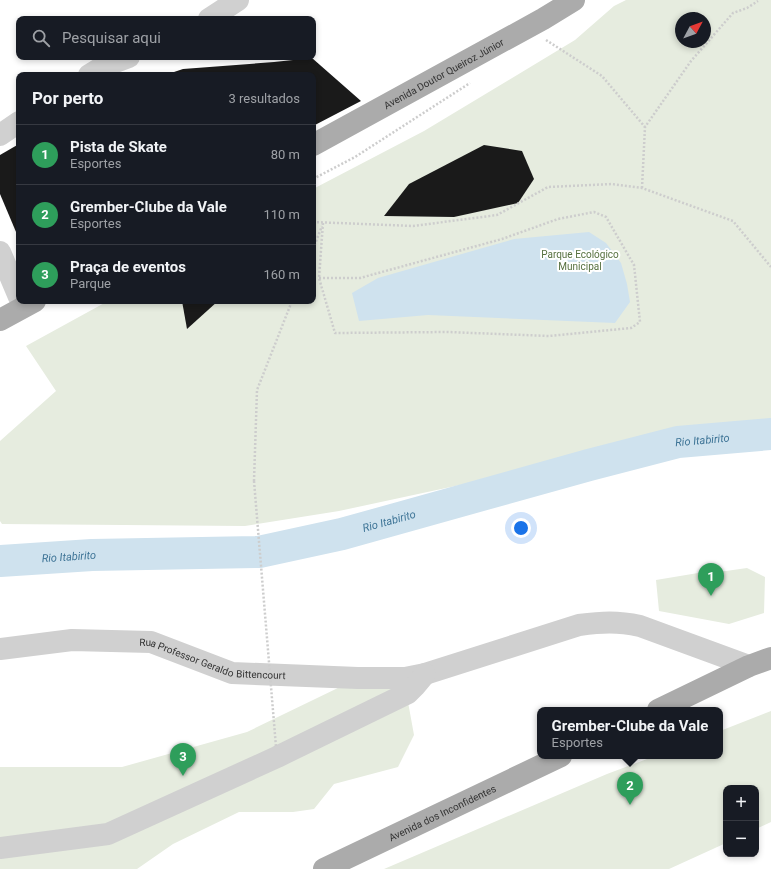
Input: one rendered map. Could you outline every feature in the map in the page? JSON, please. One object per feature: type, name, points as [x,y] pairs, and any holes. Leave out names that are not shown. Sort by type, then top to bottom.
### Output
[{"type":"main road","name":"Avenida Doutor Queiroz Júnior","points":[[316,143],[543,19],[574,0]]},
{"type":"main road","points":[[0,320],[20,304]]},
{"type":"main road","points":[[664,707],[749,666],[771,658]]},
{"type":"main road","name":"Avenida dos Inconfidentes","points":[[324,869],[555,759]]},
{"type":"street","points":[[213,16],[238,0]]},
{"type":"street","points":[[94,72],[102,67],[121,60]]},
{"type":"street","points":[[0,135],[16,124]]},
{"type":"street","points":[[0,252],[16,285]]},
{"type":"street","name":"Rua Professor Geraldo Bittencourt","points":[[0,649],[72,640],[151,642],[232,673],[358,678],[405,678],[425,674],[579,625],[601,622],[622,622],[640,626],[749,666]]},
{"type":"street","points":[[0,848],[108,834],[277,757],[408,692],[425,674]]},
{"type":"path","points":[[642,188],[646,127],[691,62],[734,12],[747,8],[758,2]]},
{"type":"path","points":[[543,37],[602,76],[646,127]]},
{"type":"path","points":[[316,177],[356,157],[474,80]]},
{"type":"path","points":[[316,222],[413,226],[498,215],[548,187],[612,184],[642,188],[733,221],[771,267]]},
{"type":"path","points":[[319,278],[360,278],[502,239],[558,219],[594,212],[606,217],[634,265],[640,322],[631,328],[549,336],[448,332],[335,333],[319,278],[323,223]]},
{"type":"path","points":[[316,241],[323,223]]},
{"type":"path","points":[[276,747],[254,481],[257,390],[291,304]]},
{"type":"green space","name":"Parque Ecológico Municipal","points":[[626,0],[771,0],[771,426],[677,433],[525,471],[339,511],[245,526],[2,524],[0,521],[0,441],[56,391],[26,346],[103,304],[316,304],[316,187],[424,131],[575,40],[614,6]]},
{"type":"green space","points":[[747,568],[765,577],[764,613],[729,624],[659,611],[656,580],[704,572]]},
{"type":"green space","points":[[371,672],[408,702],[414,735],[398,767],[334,784],[314,809],[293,812],[239,812],[173,844],[137,869],[0,869],[0,767],[122,767],[247,732]]},
{"type":"green space","points":[[771,711],[771,822],[759,828],[759,785],[723,785],[723,844],[669,869],[384,869],[607,774],[647,759],[723,759],[723,730]]},
{"type":"water","points":[[589,232],[606,243],[621,263],[627,284],[630,302],[615,323],[428,315],[359,321],[352,293],[378,278],[514,239]]},
{"type":"building","points":[[314,60],[361,101],[316,124],[316,72],[174,72],[183,69]]},
{"type":"building","points":[[484,145],[522,151],[534,179],[518,203],[454,217],[384,216],[409,184]]},
{"type":"building","points":[[16,146],[16,232],[0,194],[0,155]]},
{"type":"building","points":[[183,304],[215,304],[187,329]]},
{"type":"waterway","name":"Rio Itabirito","points":[[0,561],[92,555],[259,552],[342,534],[589,465],[678,442],[771,434]]},
{"type":"place","name":"Pista de Skate","points":[[711,596]]},
{"type":"place","name":"Praça de eventos","points":[[183,776]]},
{"type":"place","name":"Grember-Clube da Vale","points":[[630,805]]}]
